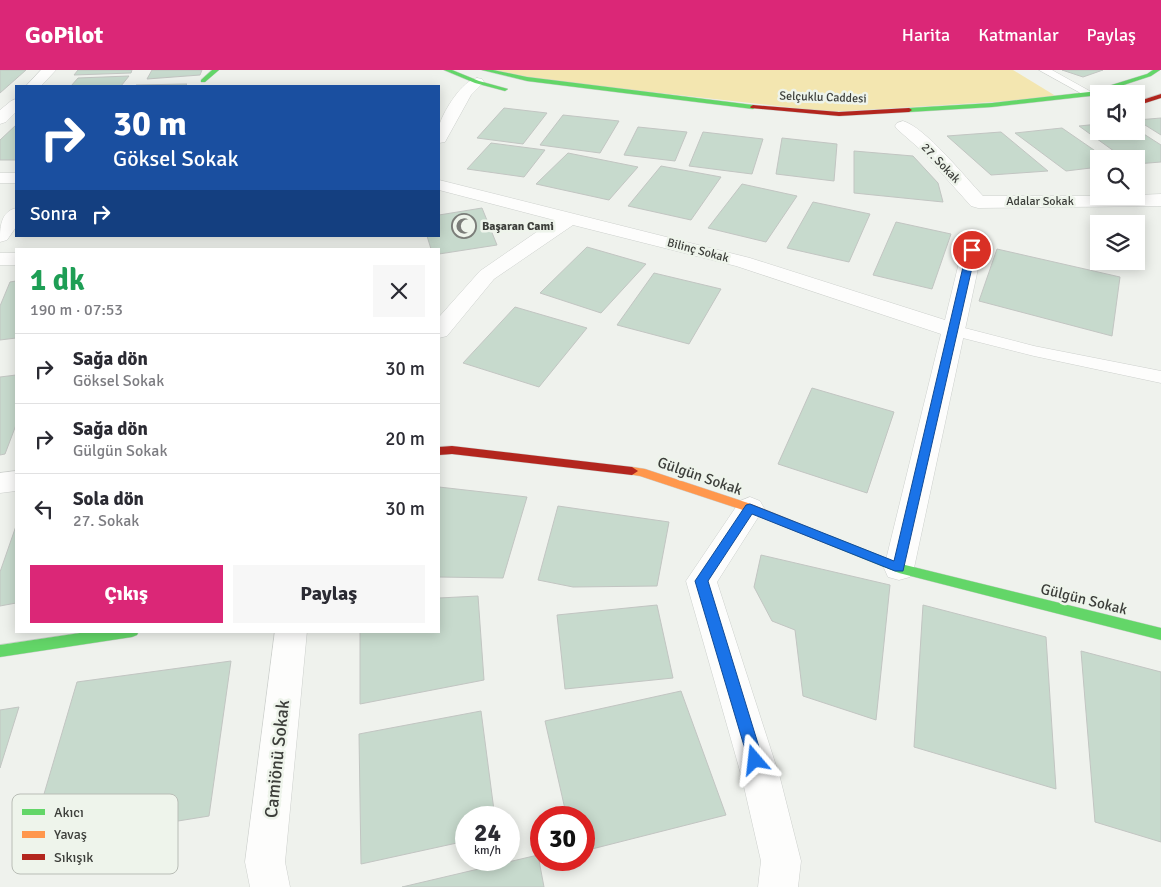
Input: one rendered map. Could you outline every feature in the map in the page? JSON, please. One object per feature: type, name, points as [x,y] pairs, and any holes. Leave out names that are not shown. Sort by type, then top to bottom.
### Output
[{"type":"main road","points":[[203,81],[216,70]]},
{"type":"main road","name":"Selçuklu Caddesi","points":[[447,70],[481,76],[526,78],[727,104],[838,114],[992,105],[1090,94]]},
{"type":"main road","name":"Selçuklu Caddesi","points":[[1117,85],[1157,70]]},
{"type":"main road","name":"Selçuklu Caddesi","points":[[481,76],[517,90]]},
{"type":"main road","points":[[1145,101],[1161,96]]},
{"type":"main road","name":"Selçuklu Caddesi","points":[[643,105],[768,120]]},
{"type":"main road","name":"Selçuklu Caddesi","points":[[825,125],[843,126]]},
{"type":"main road","points":[[898,126],[922,125]]},
{"type":"main road","name":"Gülgün Sokak","points":[[440,451],[452,450],[641,472],[750,508],[899,568],[1161,634]]},
{"type":"main road","points":[[0,651],[119,633]]},
{"type":"street","points":[[34,85],[49,70]]},
{"type":"street","points":[[440,136],[465,93],[481,76]]},
{"type":"street","points":[[0,119],[15,105]]},
{"type":"street","name":"27. Sokak","points":[[898,126],[926,146],[978,202]]},
{"type":"street","points":[[0,178],[15,178]]},
{"type":"street","name":"Bilinç Sokak","points":[[440,185],[744,262],[952,330]]},
{"type":"street","name":"Adalar Sokak","points":[[978,202],[1161,200]]},
{"type":"street","points":[[0,236],[15,215]]},
{"type":"street","points":[[440,330],[487,275],[571,217]]},
{"type":"street","points":[[899,568],[952,330],[972,250]]},
{"type":"street","points":[[0,259],[15,259]]},
{"type":"street","points":[[0,483],[15,481]]},
{"type":"street","points":[[750,508],[701,581],[761,778],[781,861],[778,887]]},
{"type":"street","name":"Camiönü Sokak","points":[[270,887],[265,862],[291,633]]},
{"type":"lane","points":[[1044,70],[1090,94]]},
{"type":"lane","points":[[952,330],[1034,351],[1161,377]]},
{"type":"shaded area","points":[[494,70],[1013,70],[1059,98],[831,112],[524,78]]},
{"type":"building","points":[[0,70],[26,70],[0,93]]},
{"type":"building","points":[[78,70],[132,70],[131,73],[74,75]]},
{"type":"building","points":[[152,70],[202,70],[200,75],[147,79]]},
{"type":"building","points":[[1062,70],[1103,70],[1083,77]]},
{"type":"building","points":[[129,76],[122,85],[72,85],[78,78]]},
{"type":"building","points":[[187,84],[186,85],[136,85]]},
{"type":"building","points":[[504,108],[547,113],[523,144],[477,138]]},
{"type":"building","points":[[563,115],[619,121],[600,153],[540,145]]},
{"type":"building","points":[[1161,118],[1161,135],[1145,125],[1145,119]]},
{"type":"building","points":[[1090,125],[1090,134],[1079,126]]},
{"type":"building","points":[[15,126],[15,160],[0,160],[0,140]]},
{"type":"building","points":[[638,127],[687,132],[675,161],[624,155]]},
{"type":"building","points":[[1062,128],[1094,150],[1090,150],[1090,168],[1066,171],[1015,133]]},
{"type":"building","points":[[703,132],[763,139],[752,174],[689,166]]},
{"type":"building","points":[[1001,132],[1048,171],[991,175],[947,136]]},
{"type":"building","points":[[1145,135],[1161,145],[1161,162],[1145,163],[1145,150],[1112,150],[1099,140],[1145,140]]},
{"type":"building","points":[[782,138],[837,144],[834,181],[776,174]]},
{"type":"building","points":[[491,143],[545,150],[524,177],[467,169]]},
{"type":"building","points":[[854,151],[913,156],[938,183],[943,202],[854,193]]},
{"type":"building","points":[[568,153],[638,167],[609,200],[536,184]]},
{"type":"building","points":[[661,166],[721,177],[691,220],[628,206]]},
{"type":"building","points":[[742,184],[797,196],[766,242],[708,228]]},
{"type":"building","points":[[813,202],[870,214],[849,262],[787,248]]},
{"type":"building","name":"Başaran Cami","points":[[482,208],[497,245],[440,254],[440,248],[431,248],[427,237],[440,237],[440,215]]},
{"type":"building","points":[[896,222],[951,234],[932,289],[873,275]]},
{"type":"building","points":[[587,247],[646,264],[601,313],[540,293]]},
{"type":"building","points":[[997,249],[1120,277],[1112,336],[979,301]]},
{"type":"building","points":[[654,273],[721,289],[689,344],[617,325]]},
{"type":"building","points":[[15,281],[15,338],[0,340],[0,306],[10,282]]},
{"type":"building","points":[[515,307],[587,328],[539,387],[463,363]]},
{"type":"building","points":[[15,375],[15,428],[5,454],[0,455],[0,377]]},
{"type":"building","points":[[812,388],[894,412],[867,493],[778,464]]},
{"type":"building","points":[[440,487],[527,497],[503,578],[440,577]]},
{"type":"building","points":[[558,506],[669,522],[657,586],[573,587],[538,580]]},
{"type":"building","points":[[15,529],[15,603],[0,606],[0,572]]},
{"type":"building","points":[[761,555],[890,585],[876,720],[803,696],[795,630],[772,621],[754,587]]},
{"type":"building","points":[[478,596],[484,680],[360,704],[360,633],[440,633],[440,598]]},
{"type":"building","points":[[657,605],[673,678],[565,689],[557,615]]},
{"type":"building","points":[[923,605],[1046,637],[1056,789],[914,747]]},
{"type":"building","points":[[1081,651],[1161,672],[1161,842],[1095,822]]},
{"type":"building","points":[[231,661],[209,816],[178,821],[178,794],[44,794],[77,682]]},
{"type":"building","points":[[681,691],[726,815],[595,848],[595,806],[564,806],[545,721]]},
{"type":"building","points":[[19,707],[0,768],[0,710]]},
{"type":"building","points":[[481,711],[493,806],[455,806],[455,843],[361,864],[359,734]]},
{"type":"building","points":[[530,857],[530,871],[541,871],[544,887],[402,887],[470,871],[520,871],[520,859]]},
{"type":"traffic: fast","points":[[203,81],[216,70]]},
{"type":"traffic: fast","points":[[447,70],[477,82],[505,89]]},
{"type":"traffic: fast","points":[[485,70],[527,79],[753,107]]},
{"type":"traffic: fast","points":[[909,110],[992,105],[1090,94],[1149,75],[1157,70]]},
{"type":"traffic: fast","points":[[831,541],[899,568],[1161,634]]},
{"type":"traffic: fast","points":[[0,651],[119,633]]},
{"type":"traffic: slow","points":[[632,471],[641,472],[750,508],[831,541]]},
{"type":"traffic: jam","points":[[1145,101],[1161,96]]},
{"type":"traffic: jam","points":[[753,107],[839,114],[909,110]]},
{"type":"traffic: jam","points":[[440,451],[452,450],[632,471]]},
{"type":"place","name":"Başaran Cami","points":[[464,226]]},
{"type":"route","points":[[755,760],[701,581],[750,508],[899,568],[952,330],[972,250]]}]
